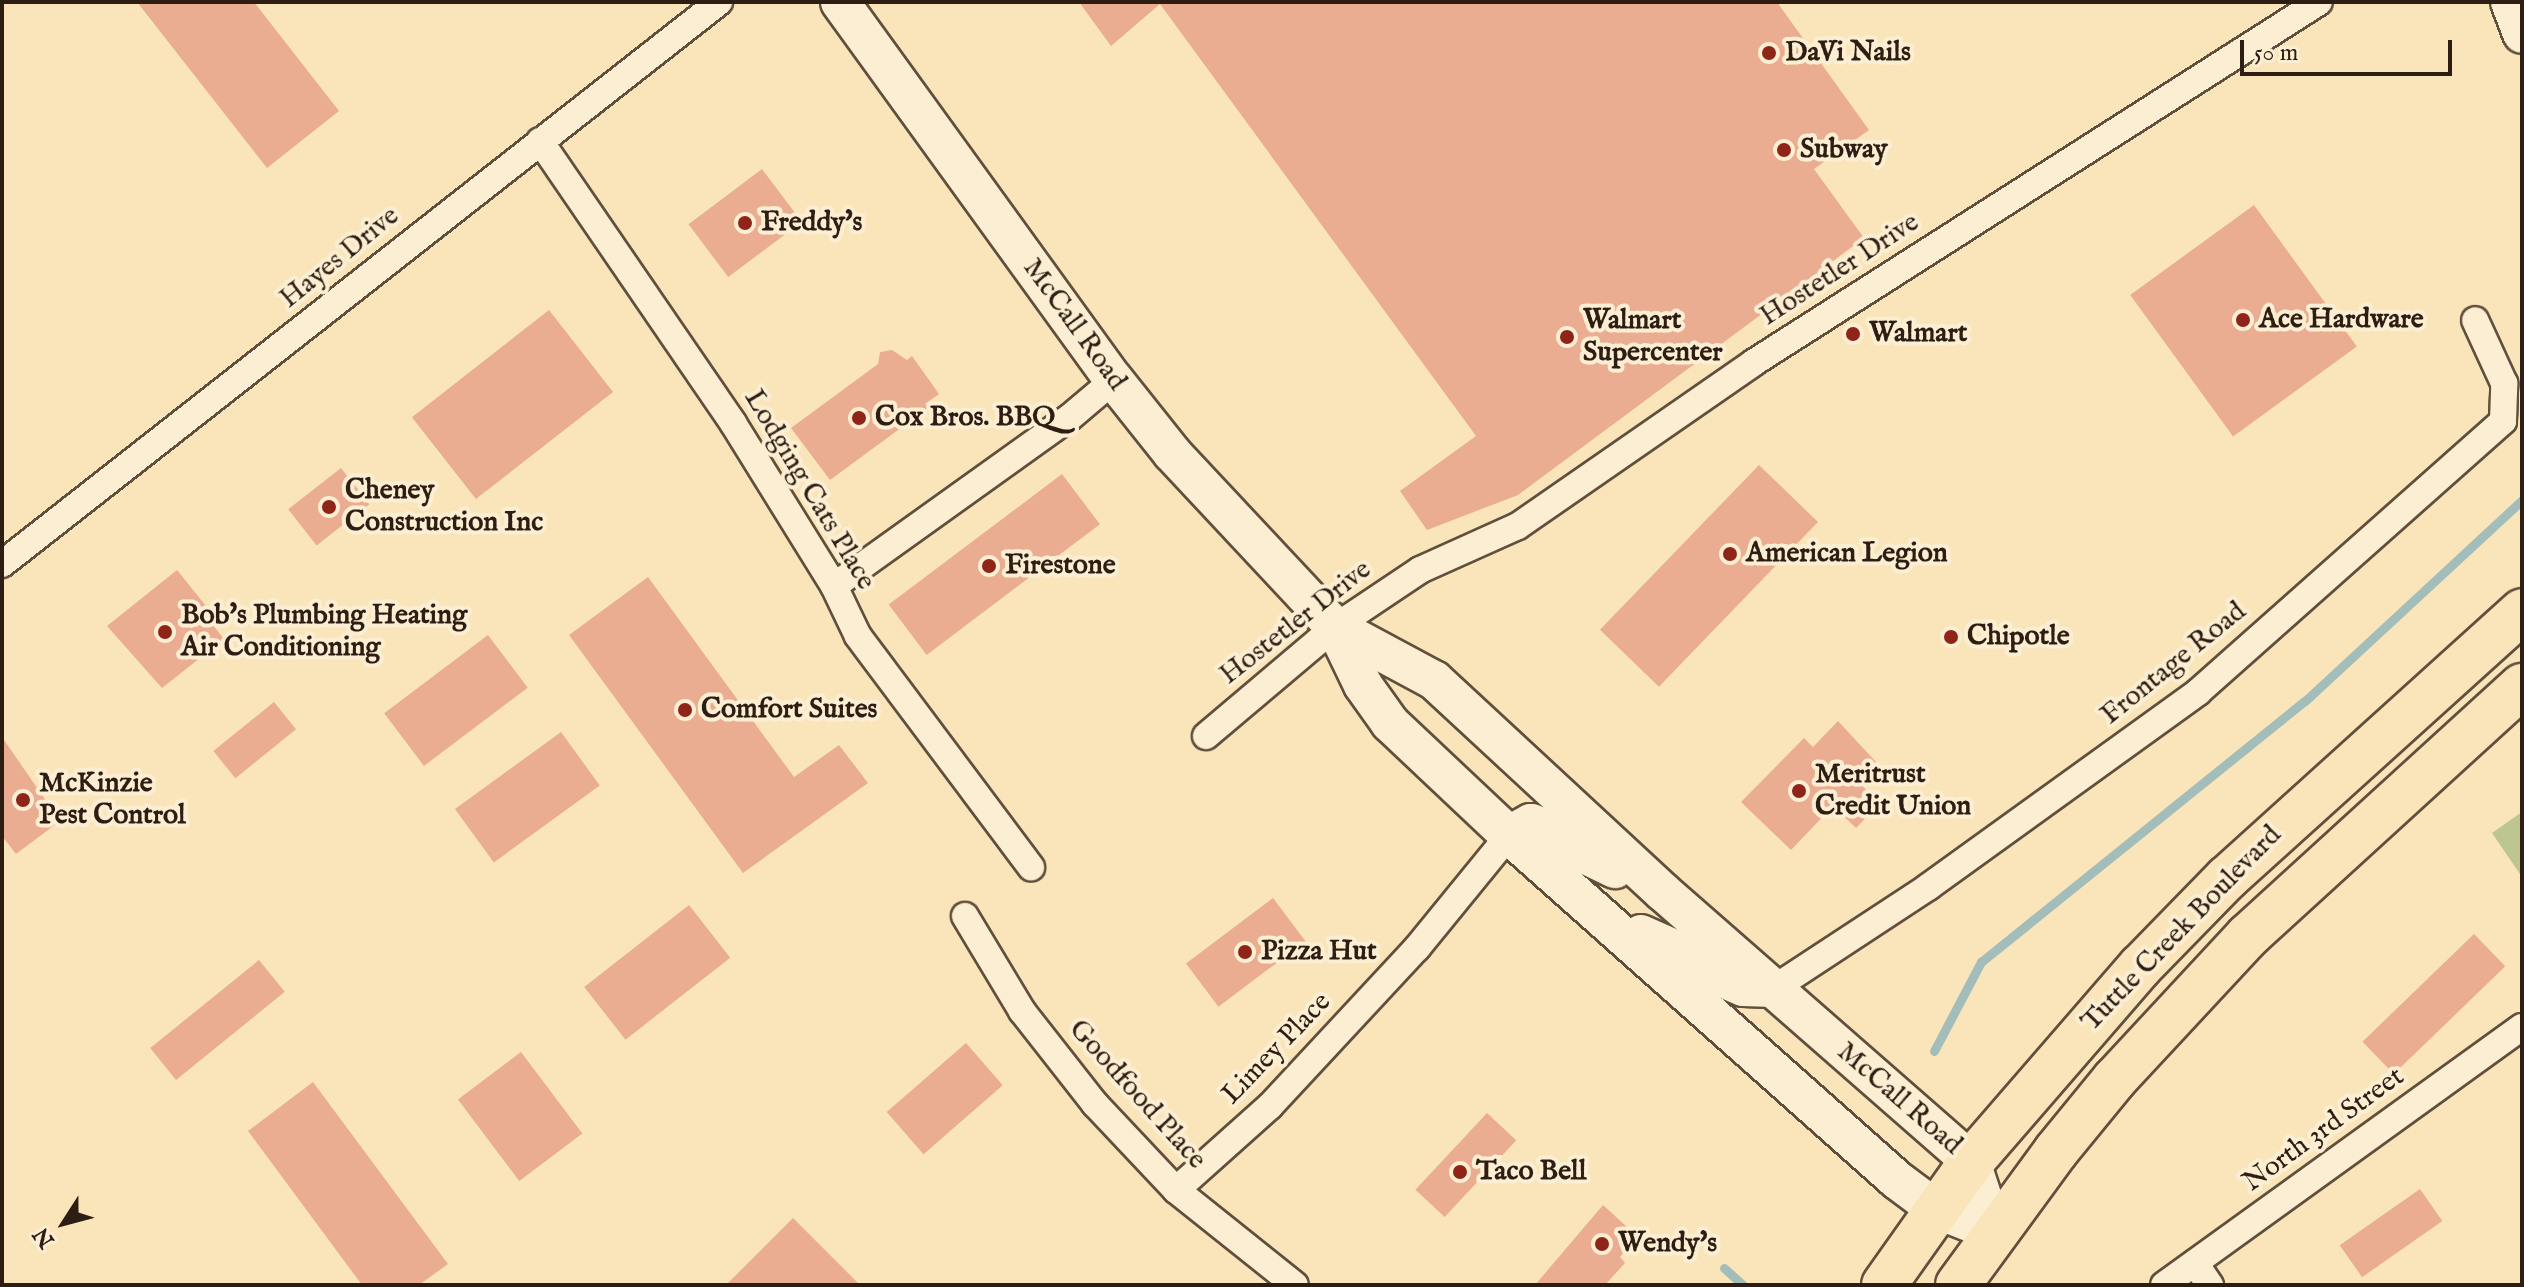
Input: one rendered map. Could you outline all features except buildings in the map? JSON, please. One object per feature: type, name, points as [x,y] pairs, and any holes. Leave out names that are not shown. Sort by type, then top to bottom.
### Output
[{"type":"highway","name":"Tuttle Creek Boulevard","points":[[1884,1285],[1971,1162],[2122,987],[2227,878],[2522,611]]},
{"type":"highway","name":"Tuttle Creek Boulevard","points":[[1958,1285],[1994,1232],[2115,1079],[2248,936],[2522,686]]},
{"type":"main road","name":"McCall Road","points":[[840,2],[1114,380],[1172,453],[1335,627],[1363,685],[1390,723],[1509,835],[1604,916],[1897,1180],[1936,1209],[1994,1232]]},
{"type":"main road","points":[[2510,2],[2522,34]]},
{"type":"main road","name":"McCall Road","points":[[1335,627],[1434,680],[1663,892],[1971,1162],[1994,1232]]},
{"type":"main road","points":[[1509,835],[1531,823],[1555,831],[1588,856],[1663,892]]},
{"type":"main road","points":[[1604,916],[1688,955],[1722,978],[1743,987],[1773,989]]},
{"type":"street","name":"Hayes Drive","points":[[2,564],[719,2]]},
{"type":"street","name":"Hostetler Drive","points":[[1206,736],[1335,627],[1420,570],[1518,526],[1753,363],[2319,2]]},
{"type":"street","name":"Lodging Cats Place","points":[[540,141],[733,423],[834,586],[858,636],[1031,867]]},
{"type":"street","name":"Frontage Road","points":[[1773,989],[1928,887],[2198,692],[2503,421],[2504,383],[2475,320]]},
{"type":"street","points":[[834,586],[1069,418],[1114,380]]},
{"type":"street","name":"Limey Place","points":[[1176,1190],[1270,1106],[1417,948],[1509,835]]},
{"type":"street","name":"Goodfood Place","points":[[965,916],[1022,1011],[1095,1104],[1176,1190],[1295,1285]]},
{"type":"street","name":"North 3rd Street","points":[[2164,1285],[2522,1027]]},
{"type":"street","points":[[2195,1263],[2210,1285]]},
{"type":"green space","points":[[2522,812],[2522,877],[2492,833]]},
{"type":"waterway","points":[[1934,1051],[1981,962],[2305,701],[2522,500]]},
{"type":"waterway","points":[[1724,1268],[1743,1285]]},
{"type":"place","name":"DaVi Nails","points":[[1769,53]]},
{"type":"place","name":"Subway","points":[[1784,150]]},
{"type":"place","name":"Freddy's","points":[[745,223]]},
{"type":"place","name":"Ace Hardware","points":[[2243,320]]},
{"type":"place","name":"Walmart","points":[[1853,334]]},
{"type":"place","name":"Walmart Supercenter","points":[[1567,337]]},
{"type":"place","name":"Cox Bros. BBQ","points":[[859,418]]},
{"type":"place","name":"Cheney Construction Inc","points":[[329,507]]},
{"type":"place","name":"American Legion","points":[[1730,554]]},
{"type":"place","name":"Firestone","points":[[989,566]]},
{"type":"place","name":"Bob's Plumbing Heating Air Conditioning","points":[[165,632]]},
{"type":"place","name":"Chipotle","points":[[1951,637]]},
{"type":"place","name":"Comfort Suites","points":[[685,710]]},
{"type":"place","name":"Meritrust Credit Union","points":[[1799,791]]},
{"type":"place","name":"McKinzie Pest Control","points":[[23,800]]},
{"type":"place","name":"Pizza Hut","points":[[1245,952]]},
{"type":"place","name":"Taco Bell","points":[[1460,1172]]},
{"type":"place","name":"Wendy's","points":[[1602,1244]]}]
